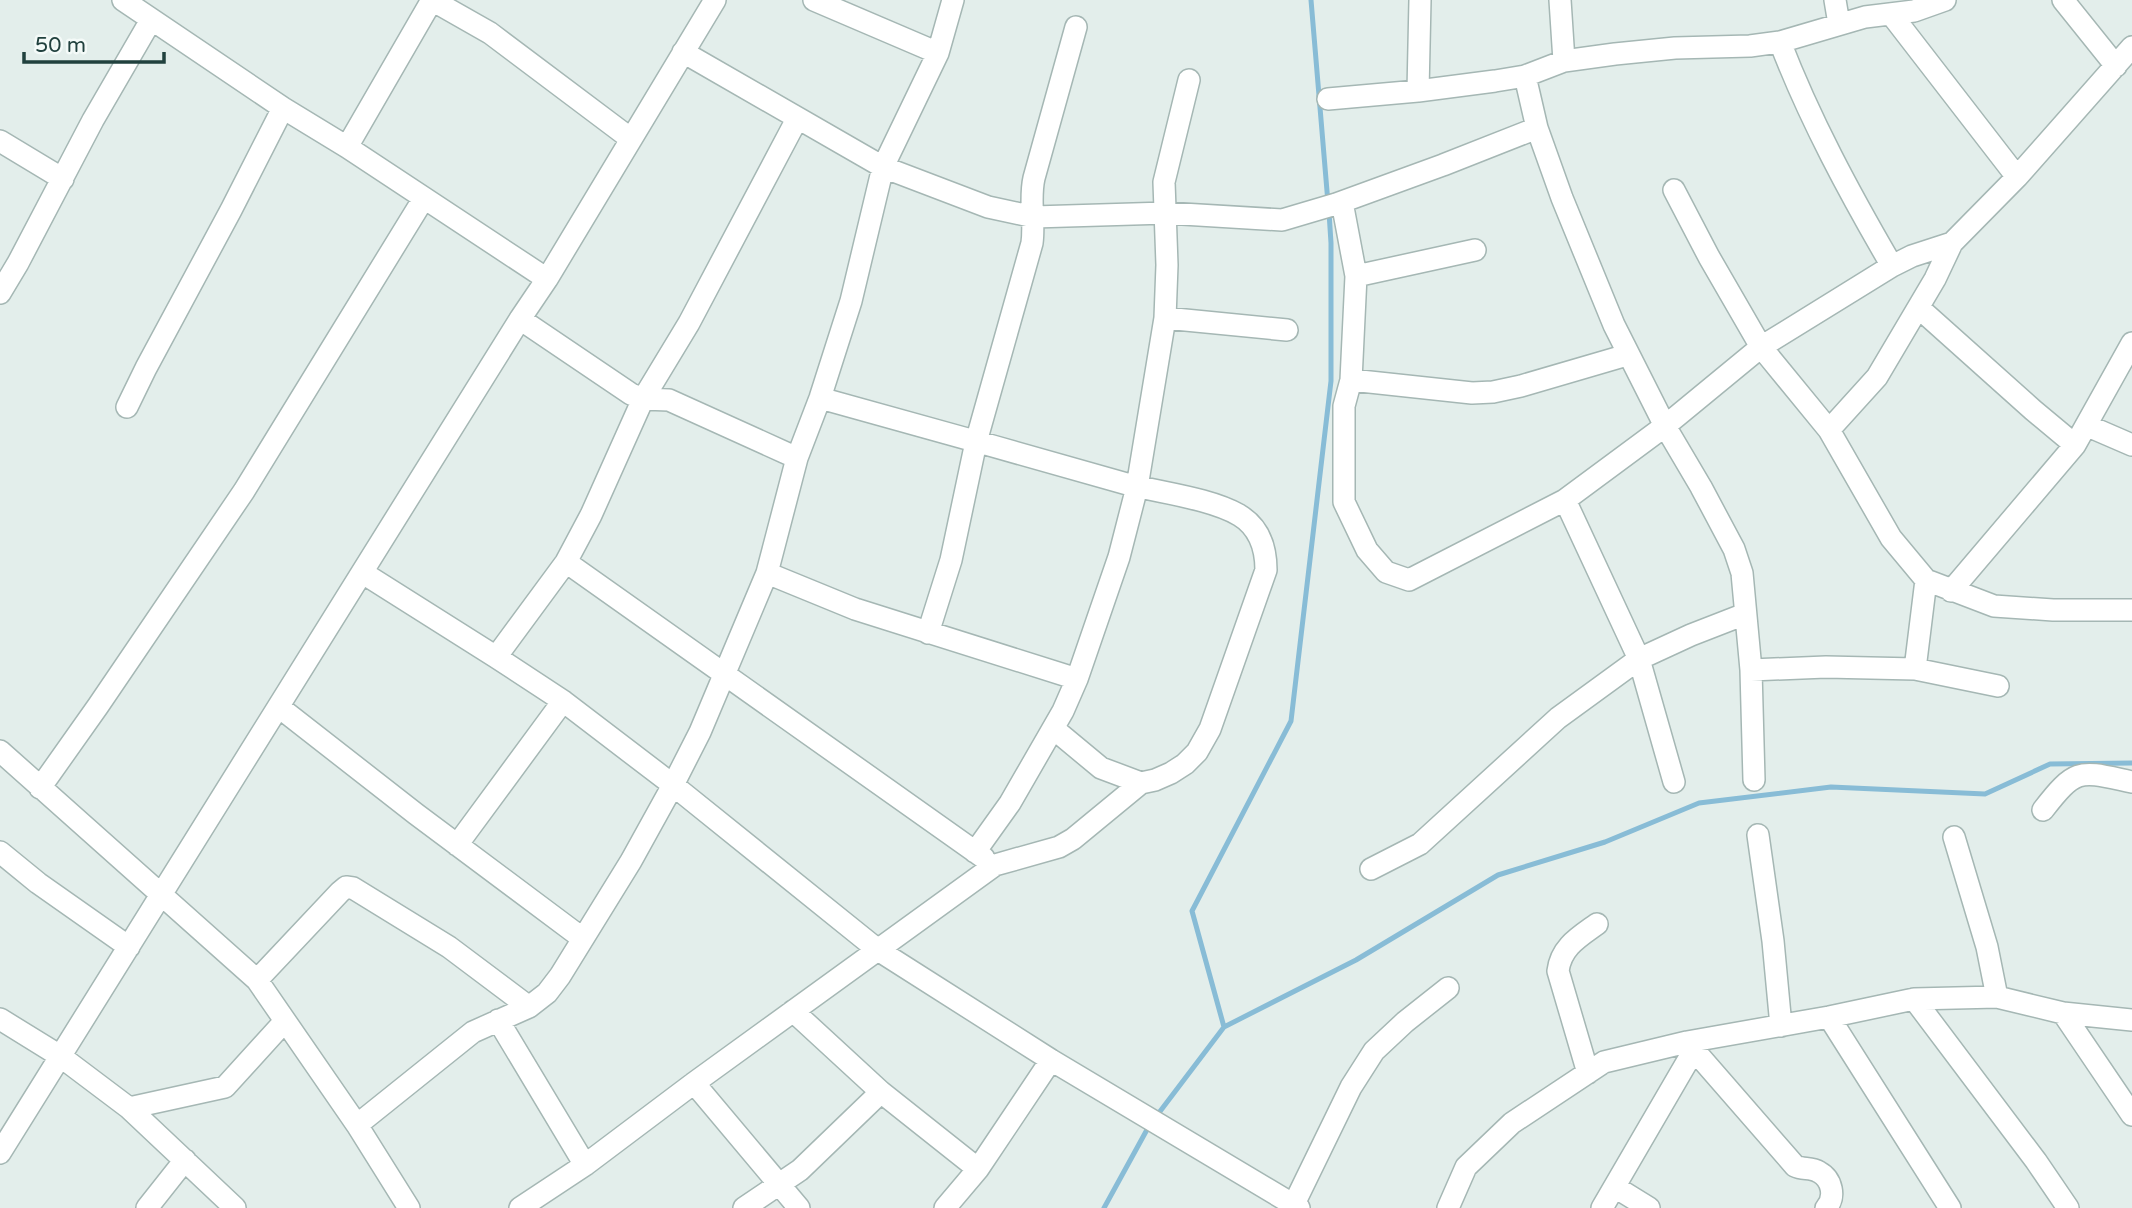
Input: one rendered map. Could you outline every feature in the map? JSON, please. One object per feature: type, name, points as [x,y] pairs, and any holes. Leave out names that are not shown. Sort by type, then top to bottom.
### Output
[{"type":"street","points":[[123,0],[283,108],[547,279]]},
{"type":"street","points":[[347,147],[432,0],[490,33],[631,139]]},
{"type":"street","points":[[0,1153],[547,279],[715,0]]},
{"type":"street","points":[[814,0],[937,53]]},
{"type":"street","points":[[357,1125],[473,1032],[529,1007],[547,993],[631,861],[673,785],[700,732],[766,573],[797,458],[820,398],[851,301],[883,167],[937,53],[953,0]]},
{"type":"street","points":[[1418,91],[1420,0]]},
{"type":"street","points":[[1560,0],[1564,61]]},
{"type":"street","points":[[1835,0],[1839,24]]},
{"type":"street","points":[[1328,99],[1418,91],[1525,76],[1564,61],[1675,48],[1750,46],[1780,42],[1839,24],[1891,13],[1914,12],[1945,0]]},
{"type":"street","points":[[2063,0],[2116,66]]},
{"type":"street","points":[[1891,13],[2017,177]]},
{"type":"street","points":[[0,293],[93,120],[151,20]]},
{"type":"street","points":[[928,633],[951,560],[976,442],[1032,243],[1034,217],[1031,198],[1034,178],[1076,27]]},
{"type":"street","points":[[1780,42],[1856,203],[1892,266]]},
{"type":"street","points":[[1829,430],[1877,377],[1919,308],[1952,243],[2017,177],[2132,47]]},
{"type":"street","points":[[683,52],[883,167],[988,207],[1034,217],[1166,213],[1276,220],[1339,203],[1537,128]]},
{"type":"street","points":[[1525,76],[1537,128],[1562,198],[1628,355],[1734,549],[1742,573],[1751,670],[1754,780]]},
{"type":"street","points":[[975,852],[1010,803],[1054,729],[1077,679],[1119,557],[1137,486],[1165,317],[1167,265],[1164,182],[1189,80]]},
{"type":"street","points":[[127,407],[283,108]]},
{"type":"street","points":[[496,657],[566,562],[591,515],[643,399],[689,323],[797,119]]},
{"type":"street","points":[[0,141],[63,179]]},
{"type":"street","points":[[1674,190],[1761,346],[1829,430],[1891,538],[1926,580],[1994,606],[2053,610],[2132,610]]},
{"type":"street","points":[[40,788],[244,491],[424,198]]},
{"type":"street","points":[[1339,203],[1356,276],[1351,380],[1344,405],[1344,502],[1367,550],[1386,572],[1409,580],[1565,500],[1665,426],[1761,346],[1892,266],[1912,256],[1952,243]]},
{"type":"street","points":[[1356,276],[1475,250]]},
{"type":"street","points":[[1919,308],[2076,445]]},
{"type":"street","points":[[1165,317],[1287,330]]},
{"type":"street","points":[[520,319],[631,394],[643,399],[669,400],[797,458]]},
{"type":"street","points":[[1951,591],[2076,445],[2132,343]]},
{"type":"street","points":[[1351,380],[1472,393],[1493,392],[1628,355]]},
{"type":"street","points":[[520,1208],[585,1165],[995,865],[1059,847],[1073,839],[1141,783],[1171,773],[1185,764],[1197,752],[1210,729],[1266,570],[1266,554],[1259,536],[1249,523],[1240,516],[1216,506],[820,398]]},
{"type":"street","points":[[2088,426],[2132,445]]},
{"type":"street","points":[[1565,500],[1639,659],[1674,782]]},
{"type":"street","points":[[566,562],[995,865]]},
{"type":"street","points":[[363,573],[562,701],[673,785],[878,950],[1052,1060],[1296,1207],[1351,1087],[1374,1051],[1448,988]]},
{"type":"street","points":[[766,573],[855,609],[1077,679]]},
{"type":"street","points":[[1915,670],[1926,580]]},
{"type":"street","points":[[1371,869],[1420,844],[1558,718],[1639,659],[1745,614]]},
{"type":"street","points":[[1751,670],[1826,667],[1915,670],[1998,687]]},
{"type":"street","points":[[457,845],[562,701]]},
{"type":"street","points":[[279,707],[582,938]]},
{"type":"street","points":[[1054,729],[1101,768],[1141,783]]},
{"type":"street","points":[[0,751],[257,980],[357,1125],[409,1208]]},
{"type":"street","points":[[2043,810],[2062,785],[2075,776],[2101,774],[2132,782]]},
{"type":"street","points":[[1758,835],[1773,940],[1781,1026]]},
{"type":"street","points":[[1954,837],[1987,947],[1997,998]]},
{"type":"street","points":[[0,852],[38,883],[129,947]]},
{"type":"street","points":[[257,980],[346,887],[353,888],[449,947],[529,1007]]},
{"type":"street","points":[[1588,1073],[1558,971],[1559,960],[1567,947],[1597,924]]},
{"type":"street","points":[[1448,1208],[1466,1167],[1512,1123],[1604,1062],[1914,999],[1997,998],[2063,1013],[2132,1020]]},
{"type":"street","points":[[1914,999],[2036,1161],[2068,1208]]},
{"type":"street","points":[[793,1011],[881,1092],[978,1169]]},
{"type":"street","points":[[2063,1013],[2132,1115]]},
{"type":"street","points":[[1829,1017],[1950,1208]]},
{"type":"street","points":[[0,1019],[60,1056],[129,1108],[235,1208]]},
{"type":"street","points":[[498,1020],[585,1165]]},
{"type":"street","points":[[129,1108],[225,1087],[285,1021]]},
{"type":"street","points":[[1602,1208],[1691,1046]]},
{"type":"street","points":[[1691,1046],[1796,1166],[1819,1171],[1825,1176],[1831,1186],[1832,1196],[1826,1208]]},
{"type":"street","points":[[945,1208],[978,1169],[1052,1060]]},
{"type":"street","points":[[694,1083],[799,1208]]},
{"type":"street","points":[[744,1208],[800,1170],[881,1092]]},
{"type":"street","points":[[147,1208],[185,1160]]},
{"type":"street","points":[[1615,1186],[1649,1208]]},
{"type":"waterway","points":[[1311,0],[1328,203]]},
{"type":"waterway","points":[[1155,1118],[1224,1027],[1192,911],[1291,721],[1331,381],[1329,212]]},
{"type":"waterway","points":[[1224,1027],[1356,960],[1498,875],[1605,842],[1699,803],[1831,787],[1985,794],[2050,764],[2132,763]]},
{"type":"waterway","points":[[1104,1208],[1149,1126]]}]
